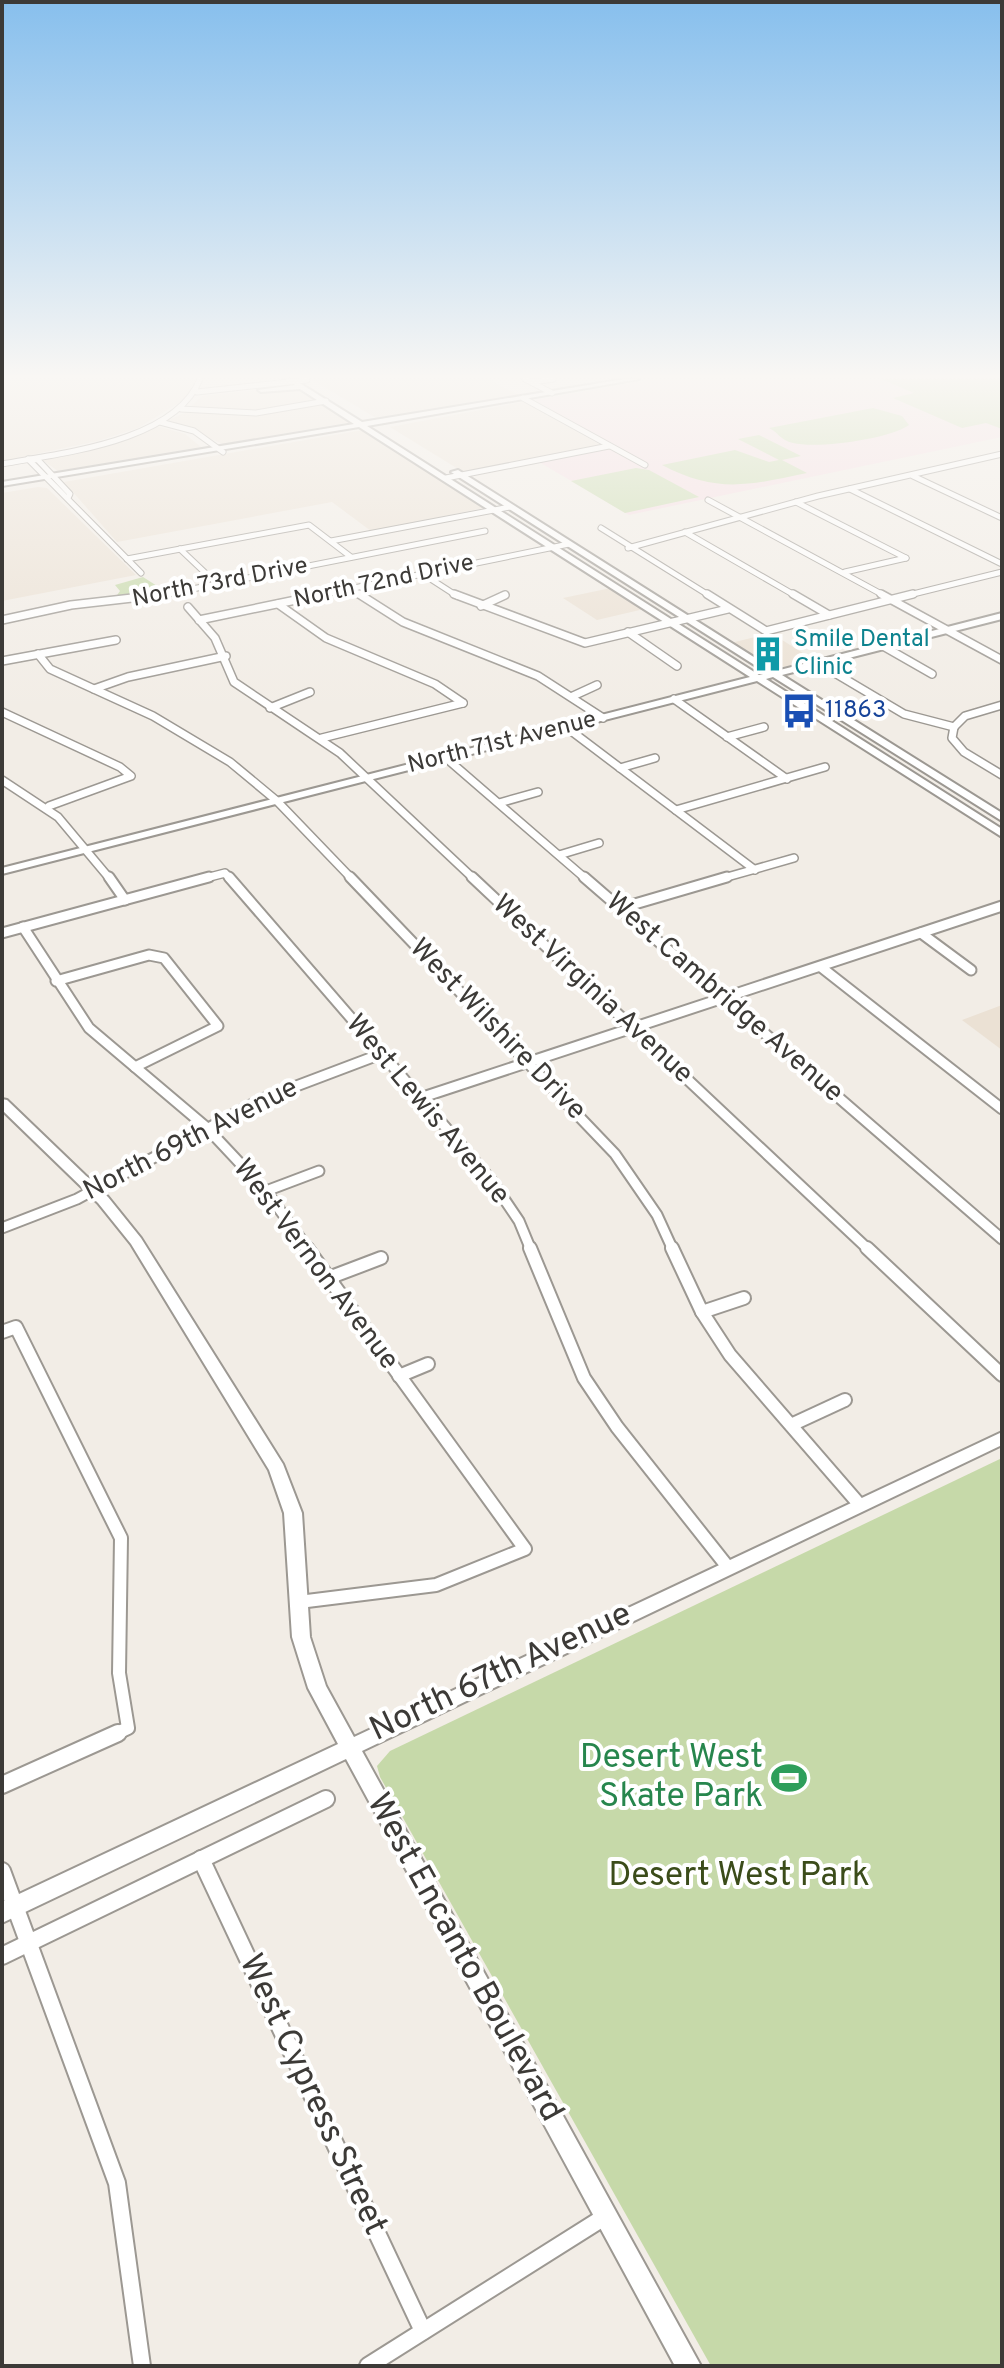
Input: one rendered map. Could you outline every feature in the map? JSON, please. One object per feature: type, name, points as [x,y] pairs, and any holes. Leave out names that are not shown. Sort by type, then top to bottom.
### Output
[{"type":"main road","points":[[470,490],[1002,834]]},
{"type":"main road","points":[[483,490],[1002,818]]},
{"type":"main road","name":"North 71st Avenue","points":[[2,871],[1002,616]]},
{"type":"main road","points":[[917,780],[933,775]]},
{"type":"main road","name":"West Encanto Boulevard","points":[[2,1103],[122,1222],[164,1282],[277,1469],[293,1513],[301,1637],[317,1688],[689,2366]]},
{"type":"main road","name":"North 67th Avenue","points":[[9,1910],[348,1746],[1002,1438]]},
{"type":"street","points":[[60,490],[141,573]]},
{"type":"street","points":[[628,548],[848,490]]},
{"type":"street","points":[[851,490],[1002,564]]},
{"type":"street","points":[[942,490],[1002,518]]},
{"type":"street","points":[[708,500],[1002,660]]},
{"type":"street","points":[[796,502],[906,558],[845,572]]},
{"type":"street","points":[[331,541],[510,507]]},
{"type":"street","points":[[127,559],[309,525],[351,557]]},
{"type":"street","points":[[601,528],[628,548],[766,631],[1002,572]]},
{"type":"street","name":"North 73rd Drive","points":[[2,620],[71,605],[131,601],[485,531]]},
{"type":"street","points":[[685,532],[829,615]]},
{"type":"street","name":"North 72nd Drive","points":[[199,620],[569,544]]},
{"type":"street","points":[[180,549],[217,584]]},
{"type":"street","points":[[423,574],[461,599],[585,643],[728,609]]},
{"type":"street","points":[[351,589],[386,614],[496,657],[573,696],[603,718]]},
{"type":"street","points":[[481,606],[505,595]]},
{"type":"street","points":[[278,604],[308,629],[446,689],[463,703],[322,738]]},
{"type":"street","name":"West Virginia Avenue","points":[[188,607],[226,656],[234,682],[270,708],[322,738],[367,778],[1002,1375]]},
{"type":"street","points":[[628,632],[677,666]]},
{"type":"street","points":[[2,661],[116,640]]},
{"type":"street","points":[[883,646],[932,674]]},
{"type":"street","name":"West Wilshire Drive","points":[[38,654],[50,669],[209,744],[235,761],[277,801],[636,1179],[657,1215],[702,1312],[730,1355],[859,1504]]},
{"type":"street","points":[[94,689],[128,677],[226,656]]},
{"type":"street","points":[[818,663],[904,714],[954,727]]},
{"type":"street","points":[[573,696],[597,685]]},
{"type":"street","points":[[270,708],[310,692]]},
{"type":"street","points":[[674,699],[787,779]]},
{"type":"street","points":[[1002,705],[965,716],[954,727],[952,738],[958,747],[1002,775]]},
{"type":"street","points":[[991,708],[1002,714]]},
{"type":"street","points":[[2,712],[106,760],[131,776],[49,806]]},
{"type":"street","points":[[566,727],[755,870]]},
{"type":"street","points":[[727,737],[764,727]]},
{"type":"street","name":"West Cambridge Avenue","points":[[446,758],[1002,1239]]},
{"type":"street","points":[[620,768],[655,758]]},
{"type":"street","points":[[676,810],[825,767]]},
{"type":"street","points":[[2,780],[49,806],[89,849],[125,900],[2,933]]},
{"type":"street","points":[[499,803],[538,792]]},
{"type":"street","points":[[559,855],[599,843]]},
{"type":"street","points":[[621,908],[794,858]]},
{"type":"street","name":"West Lewis Avenue","points":[[125,900],[225,873],[492,1181],[519,1221],[584,1378],[617,1427],[727,1566]]},
{"type":"street","points":[[420,1098],[1002,906]]},
{"type":"street","name":"West Vernon Avenue","points":[[23,927],[89,1028],[206,1127],[266,1191],[525,1549],[436,1585],[299,1602]]},
{"type":"street","points":[[921,933],[971,970]]},
{"type":"street","points":[[56,981],[158,954],[218,1026],[135,1067]]},
{"type":"street","points":[[821,967],[1002,1109]]},
{"type":"street","name":"North 69th Avenue","points":[[2,1228],[93,1190],[262,1099],[381,1054]]},
{"type":"street","points":[[266,1191],[319,1171]]},
{"type":"street","points":[[331,1277],[381,1258]]},
{"type":"street","points":[[702,1312],[744,1298]]},
{"type":"street","points":[[2,1332],[16,1327],[121,1538],[119,1673],[128,1728],[2,1785]]},
{"type":"street","points":[[399,1376],[428,1364]]},
{"type":"street","points":[[791,1425],[845,1400]]},
{"type":"street","points":[[2,1956],[326,1799]]},
{"type":"street","name":"West Cypress Street","points":[[201,1859],[423,2331]]},
{"type":"street","points":[[2,1871],[9,1910],[29,1943],[117,2183],[142,2366]]},
{"type":"street","points":[[368,2366],[606,2216]]},
{"type":"shaded area","points":[[49,490],[136,575],[2,601],[2,493]]},
{"type":"shaded area","points":[[71,490],[455,490],[484,508],[371,531],[332,502],[117,542]]},
{"type":"shaded area","points":[[586,490],[751,490],[629,515]]},
{"type":"shaded area","points":[[611,588],[644,609],[597,620],[563,598]]},
{"type":"shaded area","points":[[771,633],[814,660],[774,669],[731,643]]},
{"type":"shaded area","points":[[1002,1005],[1002,1050],[962,1020]]},
{"type":"green space","points":[[585,490],[685,490],[699,497],[625,513]]},
{"type":"green space","points":[[143,577],[165,591],[115,598],[120,591],[115,585]]},
{"type":"green space","name":"Desert West Park","points":[[1002,1458],[1002,2366],[711,2366],[380,1777],[377,1766],[390,1751]]},
{"type":"place","name":"Smile Dental Clinic","points":[[768,654]]},
{"type":"place","name":"11863","points":[[799,711]]},
{"type":"place","name":"Desert West Skate Park","points":[[789,1778]]}]
